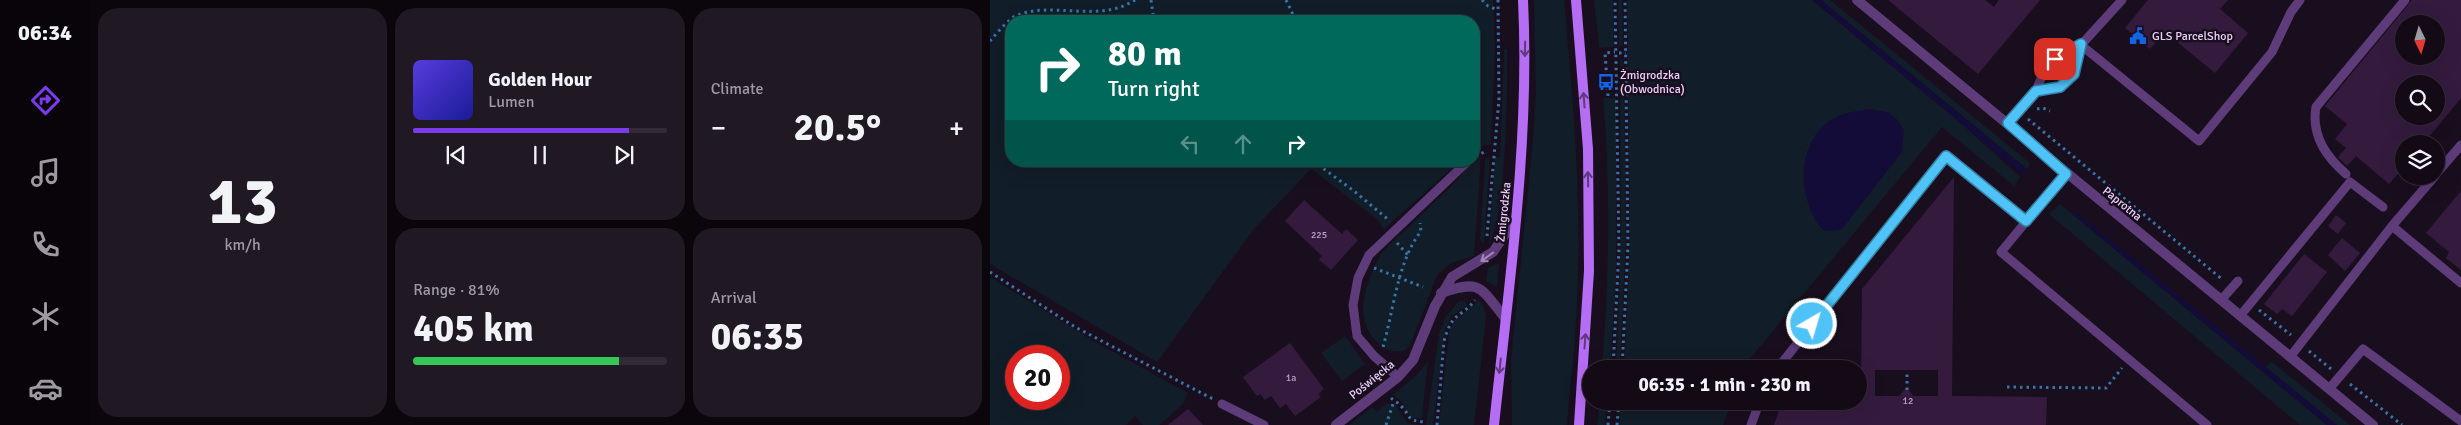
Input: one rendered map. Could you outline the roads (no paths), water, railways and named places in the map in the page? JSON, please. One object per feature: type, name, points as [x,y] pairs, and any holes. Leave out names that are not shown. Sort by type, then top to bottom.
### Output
[{"type":"main road","name":"Żmigrodzka","points":[[1494,425],[1516,218],[1525,106],[1523,0]]},
{"type":"main road","points":[[1576,0],[1588,149],[1590,271],[1579,425]]},
{"type":"street","name":"Paprotna","points":[[1857,0],[2373,425]]},
{"type":"street","name":"Poświęcka","points":[[1336,425],[1398,377],[1416,356],[1441,294],[1452,277],[1486,259],[1500,244],[1516,218]]},
{"type":"street","points":[[1441,294],[1468,285],[1475,286],[1481,290],[1505,318]]},
{"type":"lane","points":[[2008,123],[2036,91],[2044,71],[2055,59],[2081,44],[2122,0]]},
{"type":"lane","points":[[2081,44],[2198,141],[2272,52],[2291,12],[2300,0]]},
{"type":"lane","points":[[2346,174],[2325,154],[2314,120],[2316,107],[2405,0]]},
{"type":"lane","points":[[2036,91],[2060,87],[2074,74],[2081,44]]},
{"type":"lane","points":[[2445,163],[2461,145]]},
{"type":"lane","points":[[1784,360],[1946,156],[2026,221]]},
{"type":"lane","points":[[1398,377],[1374,356],[1357,336],[1353,305],[1358,278],[1369,255],[1462,167]]},
{"type":"lane","points":[[2066,174],[2001,252],[2207,425]]},
{"type":"lane","points":[[2240,316],[2290,251],[2350,182],[2383,207]]},
{"type":"lane","points":[[2290,357],[2392,226],[2427,185]]},
{"type":"lane","points":[[2392,226],[2461,283]]},
{"type":"lane","points":[[2221,300],[2235,284]]},
{"type":"lane","points":[[2329,389],[2363,349],[2461,421]]},
{"type":"lane","points":[[1222,404],[1264,425]]},
{"type":"lane","points":[[1751,425],[1757,410]]},
{"type":"place","name":"GLS ParcelShop","points":[[2138,36]]},
{"type":"place","name":"Żmigrodzka (Obwodnica)","points":[[1606,82]]}]
